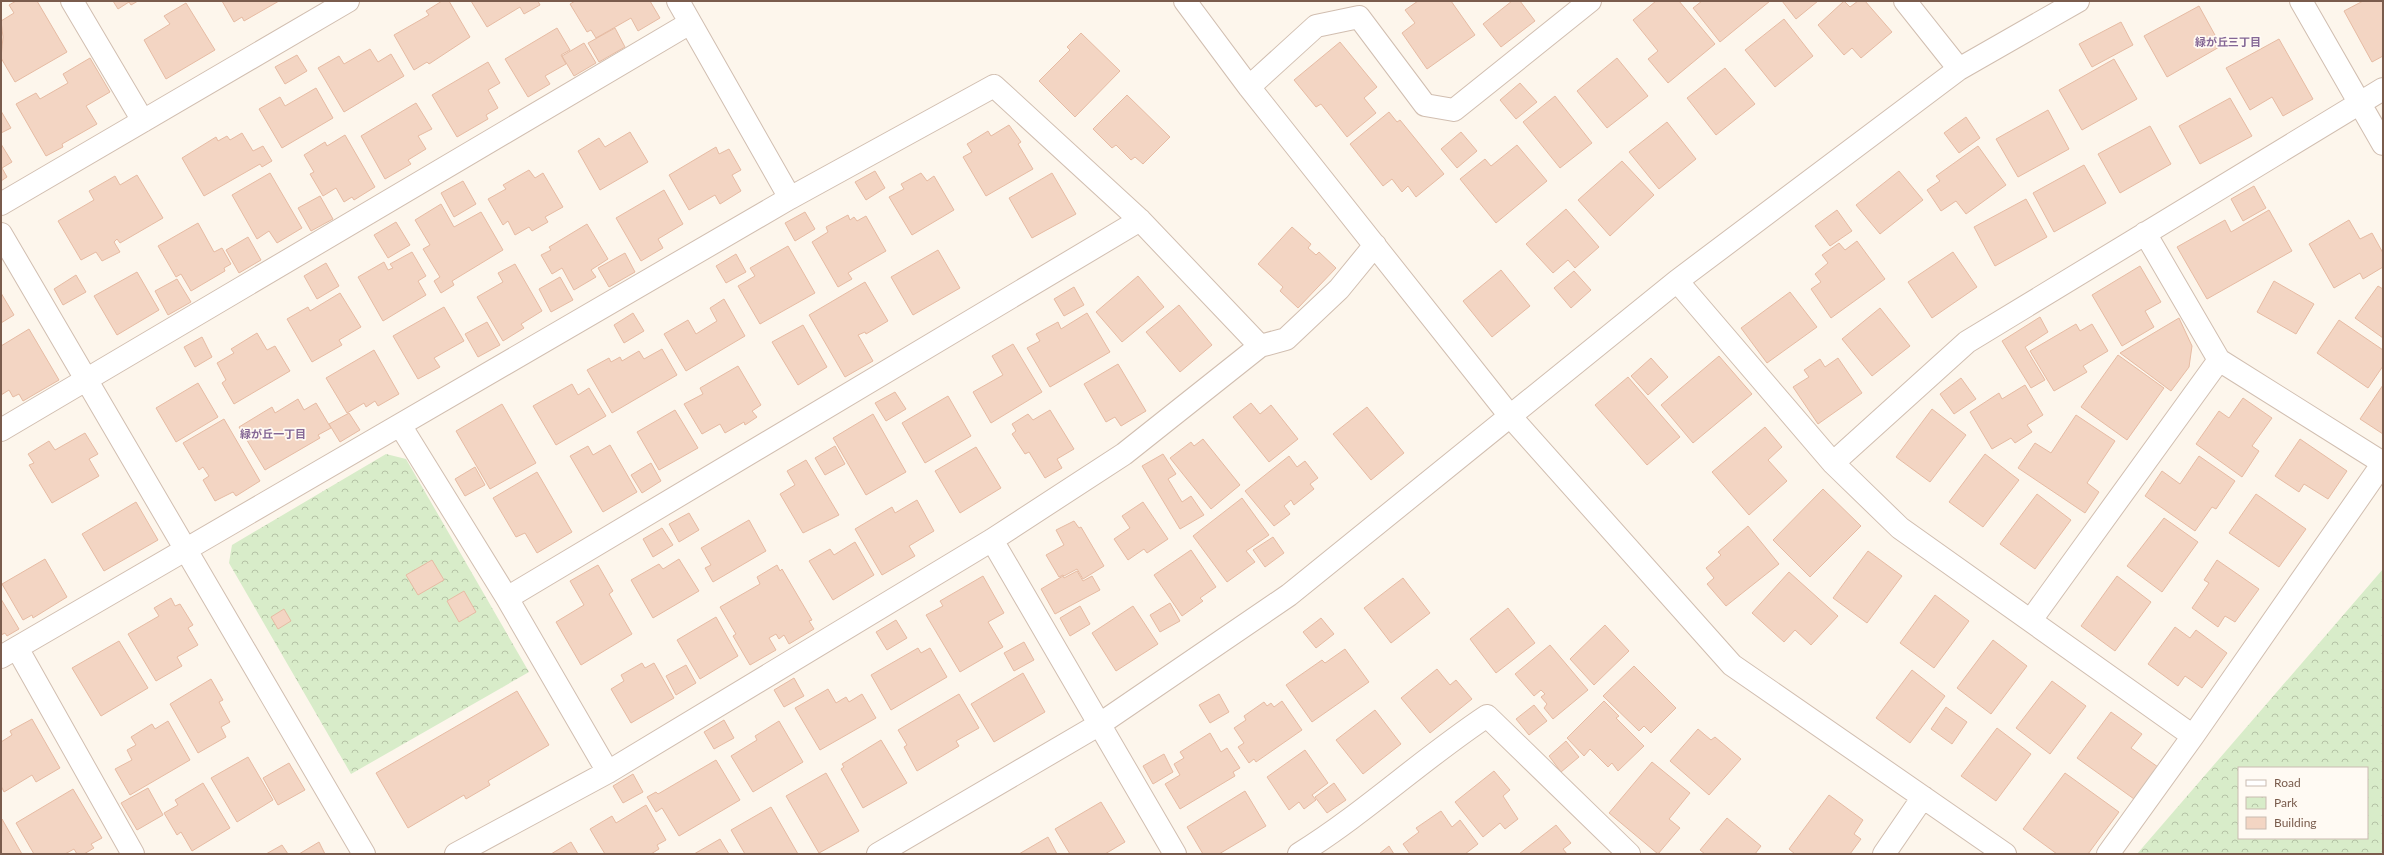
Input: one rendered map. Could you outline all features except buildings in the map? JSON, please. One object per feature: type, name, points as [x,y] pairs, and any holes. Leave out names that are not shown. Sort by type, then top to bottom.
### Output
[{"type":"street","points":[[72,1],[143,121]]},
{"type":"street","points":[[1,204],[348,1]]},
{"type":"street","points":[[678,1],[790,198]]},
{"type":"street","points":[[1185,1],[1249,87],[1510,416],[1732,664],[2005,854]]},
{"type":"street","points":[[1249,87],[1316,26],[1359,17],[1425,105],[1454,110],[1590,1]]},
{"type":"street","points":[[1905,1],[1959,69]]},
{"type":"street","points":[[878,854],[1100,724],[1289,595],[1677,281],[1959,69],[2078,1]]},
{"type":"street","points":[[2301,1],[2383,144]]},
{"type":"street","points":[[1,430],[86,378],[690,23]]},
{"type":"street","points":[[133,854],[9,653],[790,198],[994,86],[1140,220],[1260,346]]},
{"type":"street","points":[[1833,463],[1967,342],[2383,89]]},
{"type":"street","points":[[507,598],[1140,220]]},
{"type":"street","points":[[2108,854],[2193,736],[2383,463],[2219,360],[2145,233]]},
{"type":"street","points":[[1,234],[187,549],[364,854]]},
{"type":"street","points":[[456,854],[608,772],[992,540],[1124,454],[1260,346],[1286,339],[1339,289],[1375,245]]},
{"type":"street","points":[[1677,281],[1833,463],[1900,528],[2193,736]]},
{"type":"street","points":[[2031,620],[2219,360]]},
{"type":"street","points":[[400,425],[507,598],[608,772]]},
{"type":"street","points":[[992,540],[1175,854]]},
{"type":"street","points":[[1299,854],[1323,839],[1444,745],[1487,716],[1629,854]]},
{"type":"street","points":[[1884,854],[1923,797]]},
{"type":"green space","points":[[386,454],[406,459],[529,672],[351,774],[229,563],[232,545]]},
{"type":"green space","points":[[2383,569],[2383,854],[2137,854]]},
{"type":"district","name":"緑が丘三丁目","points":[[2228,41]]},
{"type":"district","name":"緑が丘一丁目","points":[[273,433]]}]
